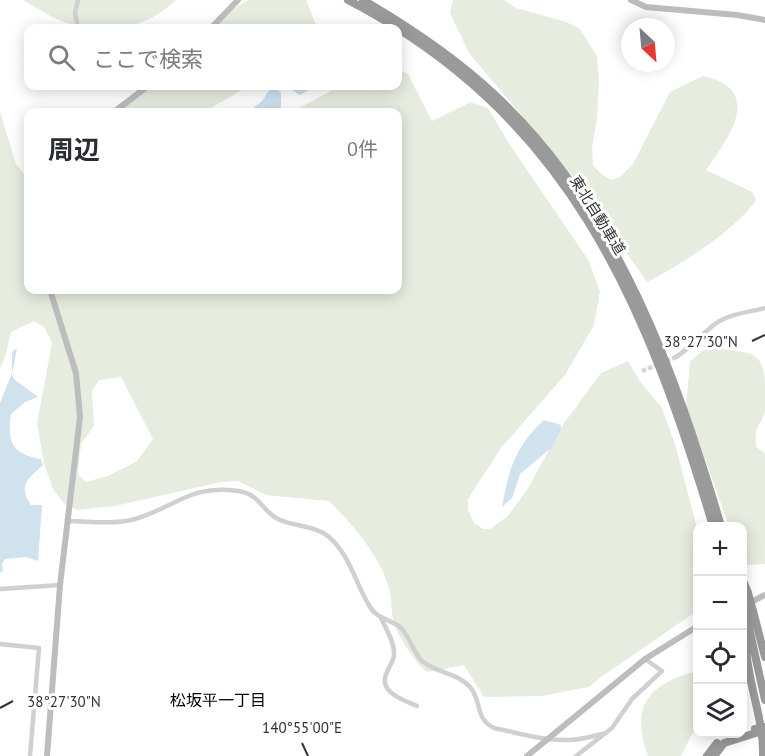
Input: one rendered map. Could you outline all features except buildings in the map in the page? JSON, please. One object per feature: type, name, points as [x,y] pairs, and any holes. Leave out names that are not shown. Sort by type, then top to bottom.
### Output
[{"type":"highway","name":"東北自動車道","points":[[348,0],[388,24]]},
{"type":"highway","name":"東北自動車道","points":[[363,0],[401,24]]},
{"type":"highway","name":"東北自動車道","points":[[402,24],[422,37],[482,84],[519,119],[570,180],[614,250],[638,297],[663,358],[722,522]]},
{"type":"highway","name":"東北自動車道","points":[[402,32],[472,84],[514,123],[564,184],[596,233],[632,300],[673,403],[712,522]]},
{"type":"highway","points":[[747,593],[765,700]]},
{"type":"highway","points":[[747,610],[765,657]]},
{"type":"highway","points":[[714,756],[724,743],[761,730],[747,653]]},
{"type":"highway","points":[[747,667],[763,740],[763,756]]},
{"type":"highway","points":[[707,756],[714,746],[726,738]]},
{"type":"street","points":[[77,24],[75,13],[78,0]]},
{"type":"street","points":[[215,24],[238,0]]},
{"type":"street","points":[[631,0],[646,7],[737,15],[765,20]]},
{"type":"street","points":[[119,108],[143,90]]},
{"type":"street","points":[[47,756],[60,585],[80,417],[76,373],[51,294]]},
{"type":"street","points":[[676,357],[716,323],[728,317],[765,308]]},
{"type":"street","points":[[67,521],[132,520],[187,495],[208,490],[248,493],[278,518],[328,536],[345,558],[370,608],[381,618],[401,628],[423,662],[459,679],[472,688],[478,709],[488,725],[547,739],[571,740],[606,733]]},
{"type":"street","points":[[0,589],[60,585]]},
{"type":"street","points":[[747,602],[764,596]]},
{"type":"street","points":[[381,618],[392,642],[394,655],[385,675],[386,687],[390,693],[417,706]]},
{"type":"street","points":[[527,756],[645,659],[693,629]]},
{"type":"street","points":[[0,644],[39,648],[30,756]]},
{"type":"street","points":[[576,756],[612,728],[632,699],[662,671],[645,659]]},
{"type":"shaded area","points":[[23,0],[176,0],[164,10],[138,24],[72,24],[48,15]]},
{"type":"shaded area","points":[[248,0],[306,0],[316,24],[217,24],[232,10]]},
{"type":"shaded area","points":[[453,0],[504,0],[516,8],[579,28],[597,56],[599,82],[597,118],[592,148],[593,165],[611,180],[620,177],[633,164],[670,92],[703,76],[722,83],[733,92],[737,103],[736,116],[732,129],[706,170],[752,192],[756,200],[721,235],[675,267],[647,282],[576,180],[469,53],[450,13]]},
{"type":"shaded area","points":[[402,71],[408,74],[432,121],[471,102],[488,108],[510,145],[589,261],[600,292],[594,325],[565,375],[501,448],[468,499],[468,510],[474,523],[483,529],[490,529],[508,516],[527,490],[562,426],[601,373],[628,361],[639,380],[662,408],[675,444],[695,522],[693,522],[693,614],[589,687],[541,696],[484,697],[464,665],[427,672],[413,657],[397,631],[392,616],[390,590],[378,562],[355,529],[329,501],[266,495],[238,481],[221,482],[115,506],[77,510],[65,504],[54,491],[44,464],[37,423],[52,343],[44,327],[34,321],[11,332],[0,368],[0,112],[16,164],[24,174],[24,294],[402,294],[402,108],[299,108],[333,90],[402,90]],"holes":[[[121,377],[153,439],[137,461],[108,476],[86,482],[78,474],[81,444],[94,426],[92,391],[99,380]]]},
{"type":"shaded area","points":[[146,90],[242,90],[211,108],[118,108]]},
{"type":"shaded area","points":[[720,349],[748,353],[759,360],[762,367],[765,411],[757,430],[756,447],[765,453],[765,564],[747,565],[747,522],[728,522],[686,406],[690,361],[704,350]]},
{"type":"shaded area","points":[[693,672],[693,732],[681,756],[648,756],[641,723],[647,700],[655,690],[680,676]]},
{"type":"water","points":[[269,90],[278,90],[281,93],[281,108],[254,108]]},
{"type":"water","points":[[292,90],[309,90],[300,95]]},
{"type":"water","points":[[17,348],[12,375],[15,380],[38,397],[25,402],[11,414],[10,432],[11,439],[18,450],[41,459],[43,465],[29,478],[25,487],[31,505],[42,505],[38,561],[26,557],[5,559],[2,564],[3,571],[0,572],[0,403],[12,373],[12,352]]},
{"type":"water","points":[[544,420],[561,425],[560,432],[551,448],[520,474],[512,498],[502,507],[507,481],[515,459],[526,440]]},
{"type":"tunnel","points":[[642,371],[676,357]]},
{"type":"district","name":"松坂平一丁目","points":[[218,700]]}]
